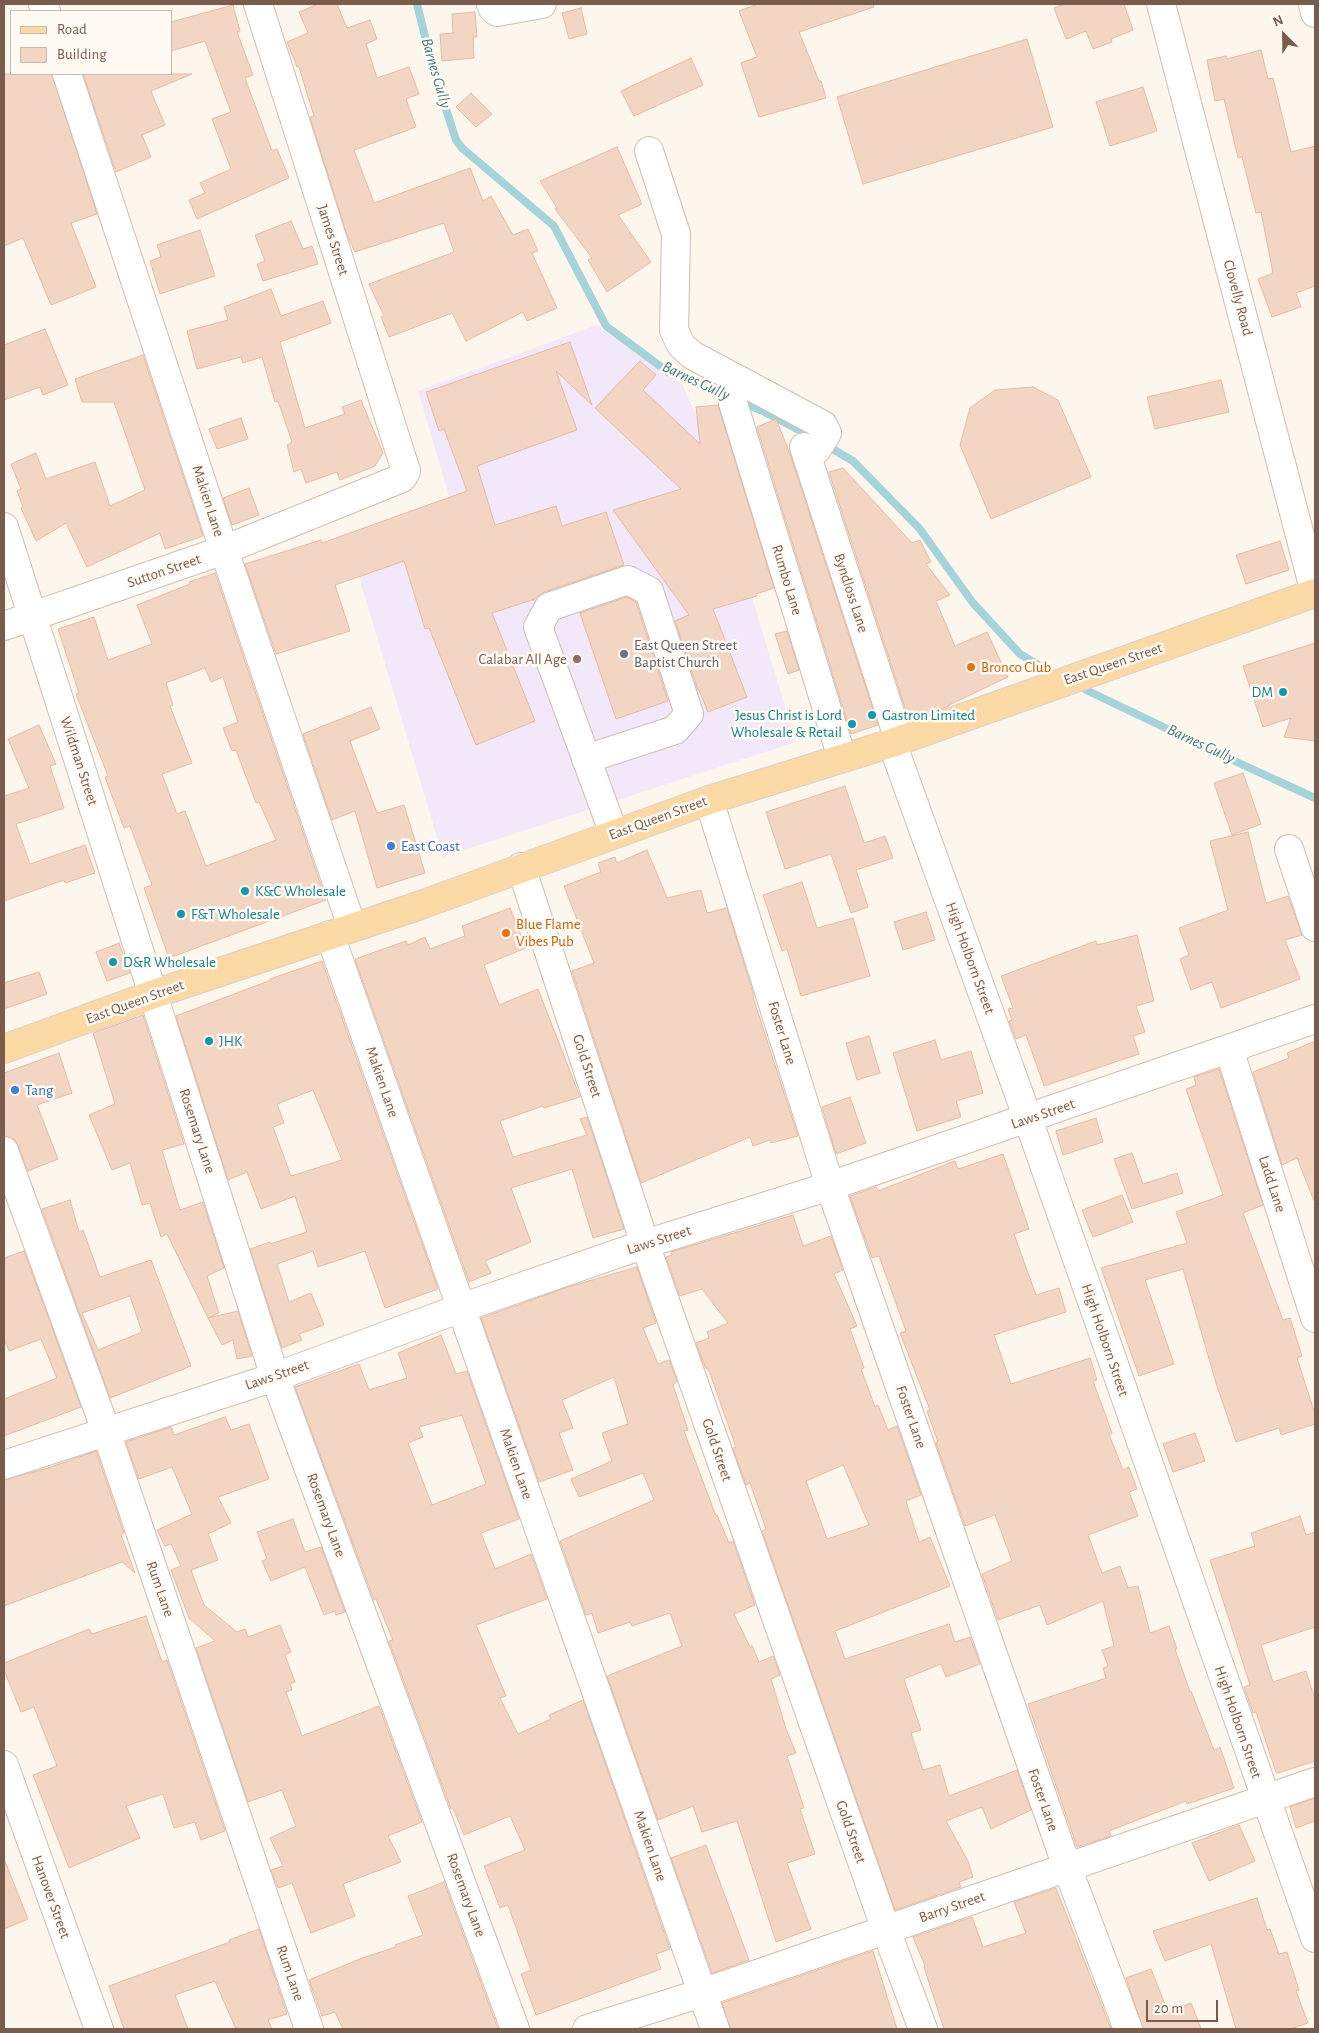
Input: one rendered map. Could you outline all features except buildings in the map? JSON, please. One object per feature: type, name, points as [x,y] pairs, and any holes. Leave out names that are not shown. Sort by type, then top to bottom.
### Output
[{"type":"main road","name":"East Queen Street","points":[[4,1049],[154,994],[418,906],[709,800],[895,742],[1315,593]]},
{"type":"street","name":"James Street","points":[[258,4],[406,471],[404,475]]},
{"type":"street","points":[[491,4],[497,12],[542,4]]},
{"type":"street","name":"Clovelly Road","points":[[1161,4],[1315,593]]},
{"type":"street","points":[[1312,4],[1315,13]]},
{"type":"street","name":"Makien Lane","points":[[67,75],[224,550],[341,931],[461,1308],[715,2029]]},
{"type":"street","name":"Byndloss Lane","points":[[649,150],[676,234],[674,330],[681,345],[692,355],[823,425],[814,447],[895,742]]},
{"type":"street","name":"Rumbo Lane","points":[[733,403],[842,758]]},
{"type":"street","name":"Sutton Street","points":[[4,626],[224,550],[402,478],[404,475]]},
{"type":"street","name":"Wildman Street","points":[[4,527],[154,994]]},
{"type":"street","points":[[586,759],[675,730],[689,714],[649,591],[628,580],[549,607],[538,628],[586,759],[614,834]]},
{"type":"street","name":"High Holborn Street","points":[[895,742],[1315,1938]]},
{"type":"street","name":"Foster Lane","points":[[709,800],[830,1186],[1067,1867],[1128,2029]]},
{"type":"street","points":[[1289,849],[1315,927]]},
{"type":"street","name":"Gold Street","points":[[522,867],[645,1244],[922,2029]]},
{"type":"street","name":"Rosemary Lane","points":[[154,994],[275,1377],[515,2029]]},
{"type":"street","name":"Laws Street","points":[[4,1465],[275,1377],[461,1308],[645,1244],[830,1186],[1315,1019]]},
{"type":"street","name":"Ladd Lane","points":[[1229,1049],[1315,1318]]},
{"type":"street","name":"Rum Lane","points":[[4,1151],[106,1431],[309,2029]]},
{"type":"street","name":"Hanover Street","points":[[4,1765],[98,2029]]},
{"type":"street","name":"Barry Street","points":[[587,2029],[702,1993],[1315,1782]]},
{"type":"shaded area","name":"Calabar All Age","points":[[596,325],[682,384],[698,420],[796,742],[443,857],[359,577],[344,535],[444,501],[449,496],[418,391]]},
{"type":"waterway","name":"Barnes Gully","points":[[417,4],[433,69],[456,140],[462,148],[554,226],[606,326],[668,372],[763,411],[814,438]]},
{"type":"waterway","name":"Barnes Gully","points":[[824,444],[853,461],[919,528],[973,603],[1020,654],[1045,669]]},
{"type":"waterway","name":"Barnes Gully","points":[[1086,690],[1315,798]]},
{"type":"place","name":"East Queen Street Baptist Church","points":[[624,654]]},
{"type":"place","name":"Calabar All Age","points":[[577,659]]},
{"type":"place","name":"Bronco Club","points":[[971,667]]},
{"type":"place","name":"DM","points":[[1283,692]]},
{"type":"place","name":"Gastron Limited","points":[[872,715]]},
{"type":"place","name":"Jesus Christ is Lord Wholesale & Retail","points":[[852,724]]},
{"type":"place","name":"East Coast","points":[[391,846]]},
{"type":"place","name":"K&C Wholesale","points":[[245,891]]},
{"type":"place","name":"F&T Wholesale","points":[[181,914]]},
{"type":"place","name":"Blue Flame Vibes Pub","points":[[506,933]]},
{"type":"place","name":"D&R Wholesale","points":[[113,962]]},
{"type":"place","name":"JHK","points":[[209,1041]]},
{"type":"place","name":"Tang","points":[[15,1090]]}]
